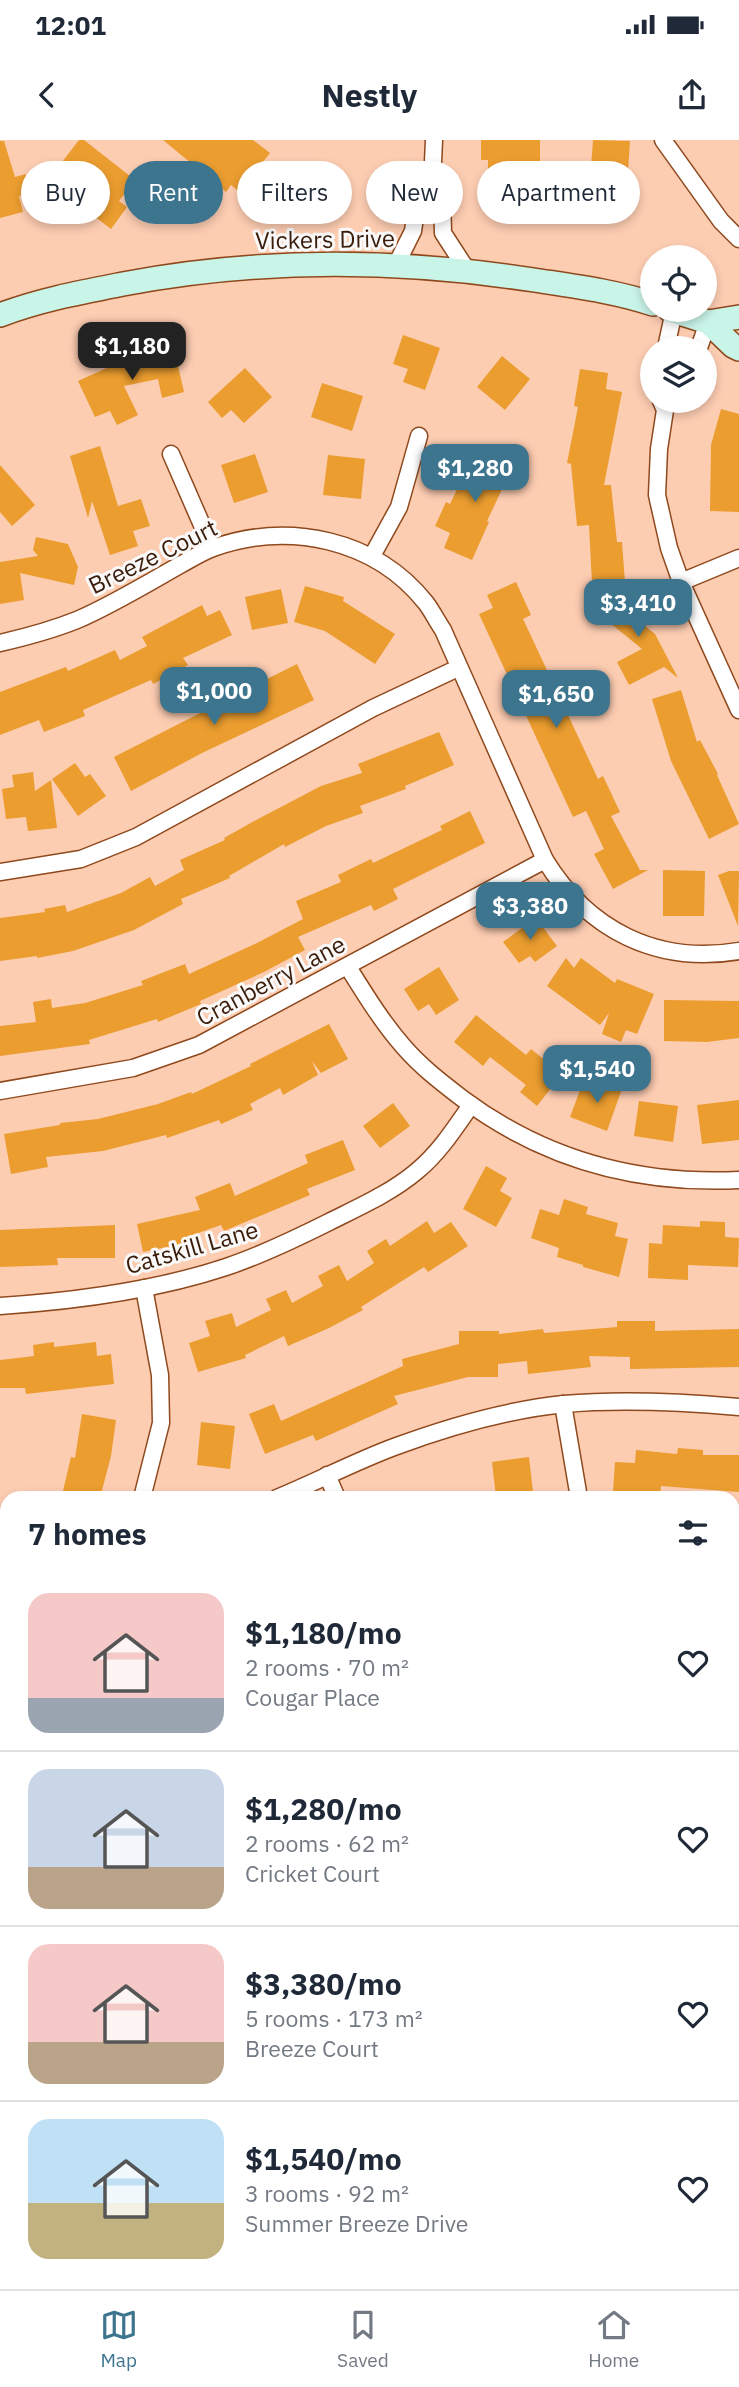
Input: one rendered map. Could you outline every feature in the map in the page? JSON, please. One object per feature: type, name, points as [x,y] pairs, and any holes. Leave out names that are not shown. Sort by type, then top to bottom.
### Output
[{"type":"main road","name":"Vickers Drive","points":[[0,315],[82,292],[170,275],[306,264],[396,265],[467,270],[594,290],[640,302]]},
{"type":"main road","name":"Vickers Drive","points":[[717,321],[739,317]]},
{"type":"main road","name":"Vickers Drive","points":[[708,322],[739,349]]},
{"type":"street","points":[[433,161],[434,140]]},
{"type":"street","points":[[663,140],[720,221],[739,239]]},
{"type":"street","points":[[396,265],[414,224]]},
{"type":"street","points":[[443,224],[443,233],[467,270]]},
{"type":"street","points":[[703,336],[708,322]]},
{"type":"street","points":[[666,413],[659,449],[657,495],[669,548],[681,582],[739,710]]},
{"type":"street","points":[[372,556],[399,508],[419,436]]},
{"type":"street","points":[[171,454],[212,548]]},
{"type":"street","name":"Breeze Court","points":[[0,643],[78,620],[212,548],[265,535],[294,535],[328,541],[372,556],[402,579],[426,604],[443,630],[545,860],[557,880],[593,916],[648,947],[676,953],[707,955],[739,951]]},
{"type":"street","points":[[681,582],[739,558]]},
{"type":"street","points":[[0,872],[81,859],[136,836],[373,708],[458,668]]},
{"type":"street","name":"Cranberry Lane","points":[[0,1091],[90,1077],[166,1058],[199,1045],[545,860]]},
{"type":"street","points":[[348,967],[404,1047],[471,1105],[529,1141],[567,1157],[601,1167],[654,1177],[695,1181],[739,1180]]},
{"type":"street","name":"Catskill Lane","points":[[0,1306],[145,1288],[224,1268],[259,1255],[394,1188],[419,1170],[432,1156],[471,1105]]},
{"type":"street","points":[[145,1288],[160,1375],[161,1423],[145,1491]]},
{"type":"street","points":[[292,1491],[393,1447],[505,1414],[563,1405],[620,1402],[739,1407]]},
{"type":"street","points":[[563,1405],[578,1491]]},
{"type":"street","points":[[327,1475],[334,1491]]},
{"type":"building","points":[[79,140],[84,140],[124,171],[124,194],[119,201],[124,205],[124,211],[111,229],[104,224],[110,224],[110,161],[63,161]]},
{"type":"building","points":[[163,140],[253,140],[270,153],[264,161],[237,161],[237,190],[231,185],[226,192],[223,190],[223,161],[188,161]]},
{"type":"building","points":[[481,140],[540,140],[540,161],[481,160]]},
{"type":"building","points":[[593,140],[630,141],[629,161],[591,161]]},
{"type":"building","points":[[0,141],[4,141],[15,177],[21,175],[21,213],[0,218]]},
{"type":"building","points":[[403,335],[440,348],[425,390],[403,382],[408,369],[393,364]]},
{"type":"building","points":[[173,344],[184,392],[162,398],[158,379],[124,386],[138,415],[117,425],[110,411],[95,417],[78,381],[133,354]]},
{"type":"building","points":[[502,356],[530,379],[505,410],[477,387]]},
{"type":"building","points":[[245,368],[272,397],[244,423],[231,410],[222,418],[208,402]]},
{"type":"building","points":[[580,369],[608,373],[606,389],[622,392],[604,485],[611,485],[617,542],[622,542],[625,582],[592,584],[589,525],[577,526],[571,464],[567,463],[578,407],[574,406]]},
{"type":"building","points":[[322,383],[363,396],[352,431],[311,417]]},
{"type":"building","points":[[721,409],[739,414],[739,512],[710,511],[711,445]]},
{"type":"building","points":[[100,446],[118,506],[141,499],[150,526],[133,531],[138,546],[110,555],[92,501],[88,518],[70,456]]},
{"type":"building","points":[[486,453],[523,471],[515,488],[505,483],[472,560],[444,548],[450,533],[435,526],[446,502],[450,504],[471,461],[480,465]]},
{"type":"building","points":[[255,454],[268,492],[234,503],[221,465]]},
{"type":"building","points":[[328,455],[365,459],[361,499],[323,495]]},
{"type":"building","points":[[0,465],[35,505],[12,526],[0,512]]},
{"type":"building","points":[[36,537],[68,544],[78,567],[74,585],[20,573],[24,600],[0,604],[0,562],[38,556],[33,550]]},
{"type":"building","points":[[516,582],[531,615],[523,619],[598,779],[603,776],[620,812],[611,816],[640,870],[648,870],[613,889],[594,854],[604,849],[586,811],[573,817],[479,614],[493,608],[487,595]]},
{"type":"building","points":[[305,586],[344,597],[343,601],[395,634],[375,664],[325,631],[294,622]]},
{"type":"building","points":[[281,589],[288,623],[252,630],[245,597]]},
{"type":"building","points":[[627,589],[651,608],[640,622],[655,634],[678,678],[664,667],[629,685],[617,662],[642,649],[604,618]]},
{"type":"building","points":[[202,605],[207,616],[220,610],[232,635],[183,658],[188,665],[153,684],[151,680],[83,710],[85,716],[44,732],[39,720],[0,735],[0,692],[66,667],[68,671],[115,650],[120,660],[147,646],[142,637]]},
{"type":"building","points":[[297,664],[314,700],[202,753],[131,791],[114,757],[255,685],[258,691],[264,688],[263,681]]},
{"type":"building","points":[[681,690],[697,742],[700,740],[718,774],[739,824],[709,839],[671,761],[652,699]]},
{"type":"building","points":[[439,732],[454,765],[405,786],[406,789],[360,806],[363,813],[326,826],[285,847],[284,844],[229,876],[230,878],[181,899],[183,904],[134,930],[73,951],[0,961],[0,918],[45,912],[44,909],[65,905],[67,912],[121,893],[150,877],[155,886],[184,870],[180,860],[225,840],[224,838],[321,786],[362,773],[358,764]]},
{"type":"building","points":[[75,763],[85,777],[90,774],[106,796],[78,816],[52,779]]},
{"type":"building","points":[[33,772],[35,791],[51,780],[57,828],[28,831],[26,817],[6,819],[2,789],[14,787],[12,775]]},
{"type":"building","points":[[470,811],[485,843],[393,889],[398,899],[374,911],[371,905],[298,937],[305,950],[264,972],[158,1022],[157,1019],[89,1040],[90,1044],[0,1056],[0,1026],[36,1022],[33,1002],[51,999],[52,1008],[85,1003],[143,985],[141,981],[185,964],[189,974],[303,919],[296,901],[341,882],[338,875],[371,859],[373,863],[442,830],[440,826]]},
{"type":"building","points":[[663,870],[705,871],[704,916],[663,916]]},
{"type":"building","points":[[739,871],[738,926],[718,875]]},
{"type":"building","points":[[536,918],[557,946],[535,962],[530,956],[519,963],[503,942]]},
{"type":"building","points":[[566,958],[574,968],[581,958],[615,983],[617,979],[654,994],[637,1034],[626,1030],[621,1042],[602,1034],[609,1013],[600,1025],[547,986]]},
{"type":"building","points":[[439,967],[459,1000],[436,1015],[429,1004],[418,1011],[404,989]]},
{"type":"building","points":[[664,1000],[739,1001],[739,1038],[707,1042],[664,1041]]},
{"type":"building","points":[[476,1015],[526,1055],[531,1049],[562,1074],[537,1106],[520,1092],[526,1085],[490,1057],[483,1066],[454,1042]]},
{"type":"building","points":[[329,1024],[348,1059],[321,1073],[312,1061],[318,1075],[283,1095],[280,1088],[250,1104],[253,1110],[221,1124],[219,1120],[167,1138],[166,1135],[103,1151],[46,1157],[48,1167],[11,1174],[4,1134],[98,1119],[158,1104],[191,1092],[192,1094]]},
{"type":"building","points":[[599,1079],[622,1089],[607,1131],[570,1117],[582,1085],[595,1090]]},
{"type":"building","points":[[739,1100],[739,1140],[702,1144],[697,1105]]},
{"type":"building","points":[[639,1101],[678,1106],[673,1142],[634,1136]]},
{"type":"building","points":[[393,1103],[410,1126],[380,1148],[363,1126]]},
{"type":"building","points":[[343,1140],[355,1170],[307,1189],[310,1195],[224,1231],[221,1225],[184,1238],[185,1243],[143,1252],[137,1224],[200,1210],[195,1197],[230,1183],[235,1196],[308,1163],[305,1155]]},
{"type":"building","points":[[486,1166],[507,1178],[500,1191],[512,1198],[496,1227],[463,1209]]},
{"type":"building","points":[[564,1199],[588,1207],[586,1214],[618,1223],[615,1236],[628,1239],[619,1277],[557,1257],[559,1248],[531,1238],[540,1209],[559,1215]]},
{"type":"building","points":[[427,1221],[434,1233],[451,1222],[468,1246],[428,1272],[424,1267],[361,1307],[363,1310],[329,1328],[288,1346],[284,1336],[245,1355],[246,1358],[198,1372],[189,1343],[210,1336],[205,1321],[232,1313],[236,1327],[271,1310],[266,1299],[286,1290],[292,1303],[323,1286],[318,1276],[339,1265],[347,1281],[374,1263],[367,1251],[386,1239],[390,1246]]},
{"type":"building","points":[[700,1221],[725,1222],[725,1237],[739,1238],[738,1267],[688,1265],[688,1280],[648,1278],[649,1243],[662,1244],[663,1225],[700,1227]]},
{"type":"building","points":[[115,1225],[115,1258],[57,1258],[58,1265],[0,1267],[0,1230]]},
{"type":"building","points":[[617,1321],[655,1321],[655,1331],[739,1329],[739,1367],[630,1369],[630,1357],[589,1356],[591,1367],[528,1374],[527,1361],[498,1364],[498,1377],[468,1377],[394,1396],[398,1404],[316,1441],[313,1435],[265,1454],[249,1414],[274,1404],[281,1421],[403,1366],[402,1359],[459,1344],[459,1331],[499,1331],[499,1334],[543,1329],[544,1333],[617,1327]]},
{"type":"building","points":[[54,1342],[54,1347],[96,1342],[97,1356],[111,1354],[114,1384],[26,1394],[25,1388],[0,1388],[0,1360],[34,1356],[33,1345]]},
{"type":"building","points":[[82,1414],[116,1420],[111,1456],[102,1491],[63,1491],[71,1457],[75,1458]]},
{"type":"building","points":[[201,1422],[235,1426],[230,1469],[197,1465]]},
{"type":"building","points":[[678,1448],[703,1450],[703,1455],[739,1455],[739,1491],[661,1486],[660,1491],[613,1491],[615,1462],[635,1463],[636,1450],[677,1454]]},
{"type":"building","points":[[529,1457],[533,1491],[495,1491],[492,1462]]}]
